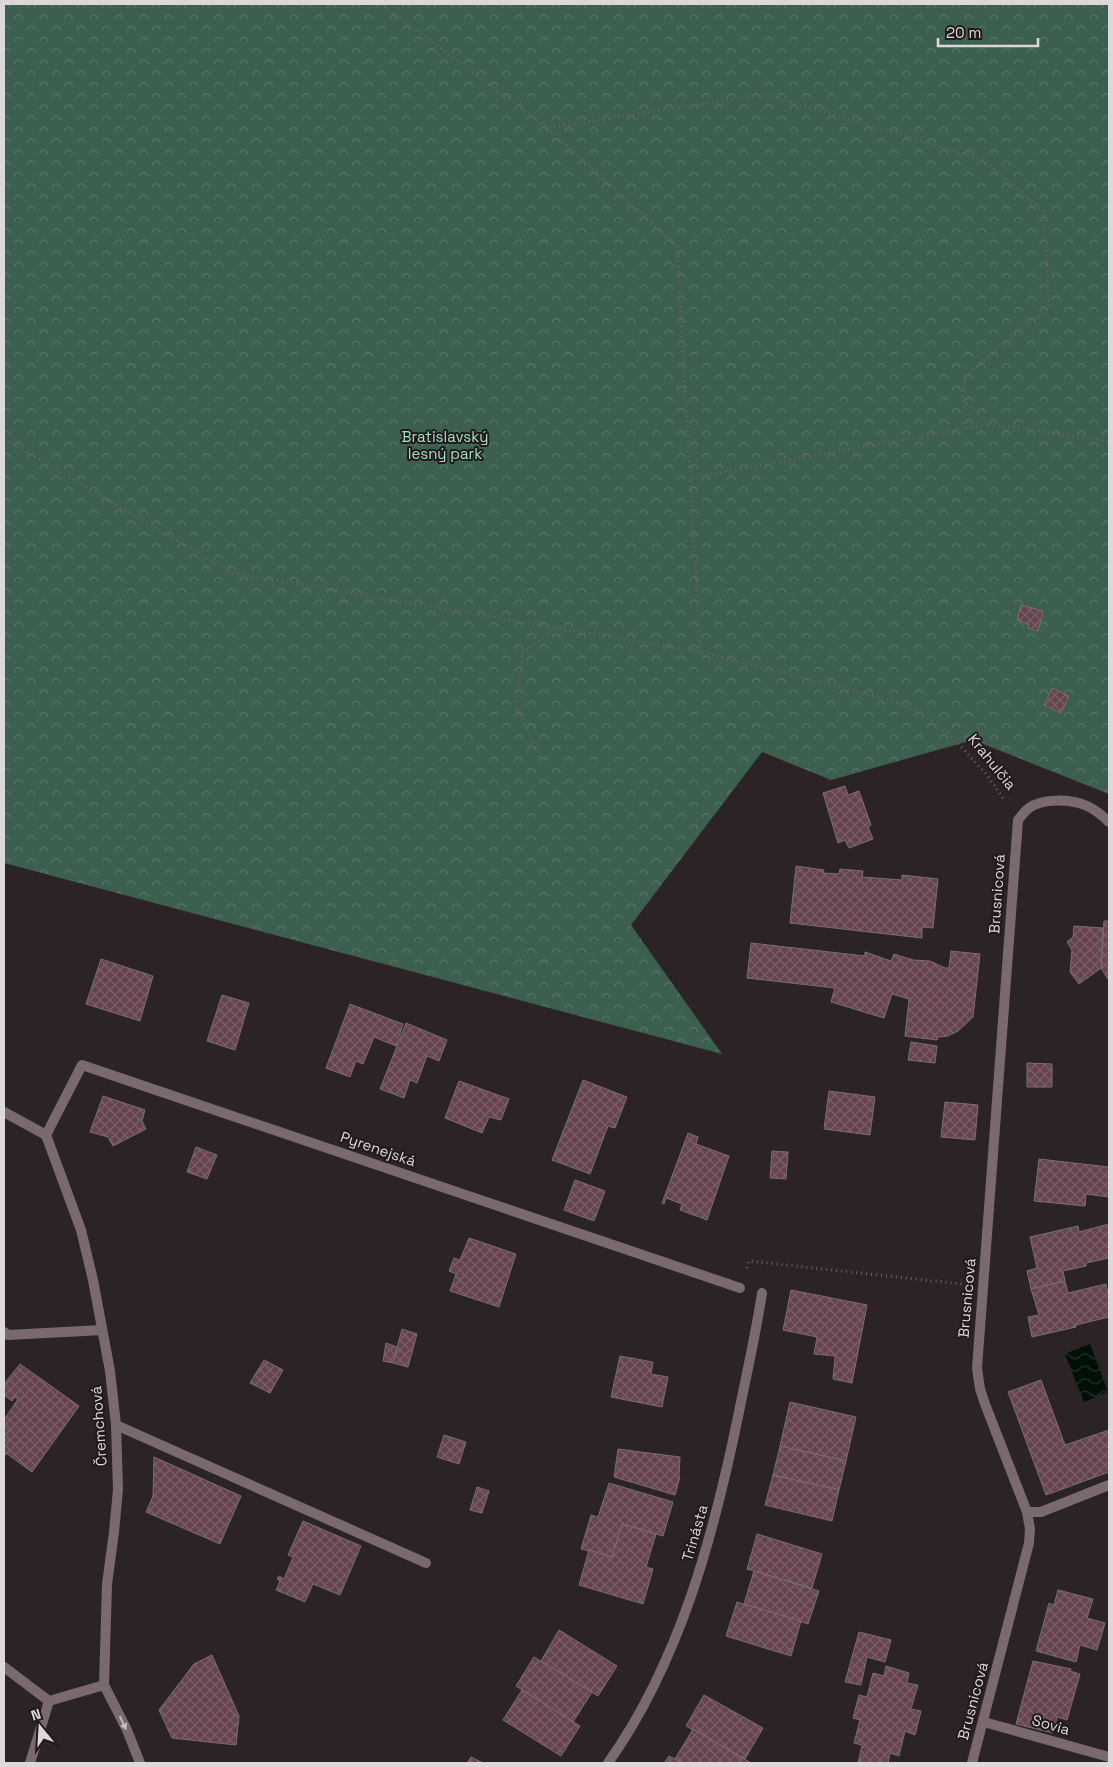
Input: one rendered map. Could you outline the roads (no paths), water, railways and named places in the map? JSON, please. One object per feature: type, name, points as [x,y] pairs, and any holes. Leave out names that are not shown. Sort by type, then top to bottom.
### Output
[{"type":"street","name":"Brusnicová","points":[[972,1763],[1029,1543],[1030,1528],[1027,1512],[980,1389],[977,1368],[1018,820],[1029,808],[1049,801],[1085,805],[1100,813],[1109,822]]},
{"type":"street","name":"Pyrenejská","points":[[46,1135],[82,1065],[740,1288]]},
{"type":"street","points":[[4,1112],[46,1135]]},
{"type":"street","name":"Čremchová","points":[[46,1135],[81,1230],[93,1280],[110,1371],[116,1425],[118,1489],[106,1584],[104,1684],[127,1730],[140,1763]]},
{"type":"street","name":"Trinásta","points":[[608,1763],[619,1748],[661,1674],[697,1579],[724,1481],[762,1293]]},
{"type":"street","points":[[6,1334],[102,1330]]},
{"type":"street","points":[[116,1425],[426,1563]]},
{"type":"street","points":[[1027,1512],[1041,1512],[1109,1485]]},
{"type":"street","points":[[4,1667],[49,1701]]},
{"type":"street","points":[[49,1701],[104,1684]]},
{"type":"street","points":[[30,1763],[49,1701]]},
{"type":"street","name":"Sovia","points":[[984,1722],[1109,1757]]},
{"type":"water","points":[[1090,1344],[1108,1392],[1084,1402],[1065,1354]]},
{"type":"park label","name":"Bratislavský lesný park","points":[[445,446]]}]
